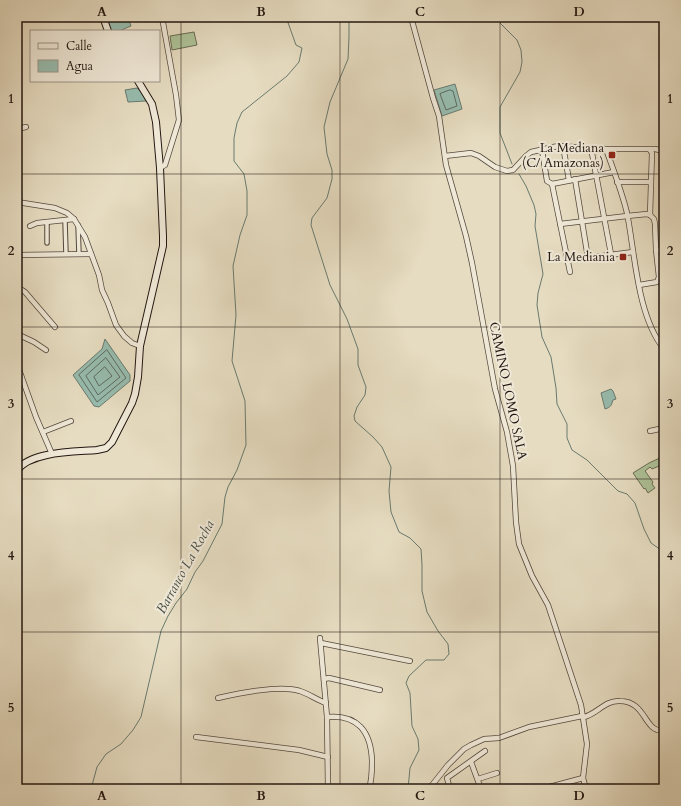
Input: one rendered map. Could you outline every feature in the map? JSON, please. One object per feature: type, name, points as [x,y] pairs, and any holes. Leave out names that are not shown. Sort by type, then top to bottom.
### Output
[{"type":"main road","points":[[103,17],[108,30]]},
{"type":"main road","points":[[17,470],[22,464],[29,460],[52,454],[106,448],[112,442],[135,394],[138,377],[140,346],[163,246],[160,168],[156,122],[152,104],[139,82]]},
{"type":"street","points":[[160,168],[165,165],[178,120],[176,95],[162,17]]},
{"type":"street","name":"CAMINO LOMO SALA","points":[[410,17],[439,116],[446,165],[466,236],[495,390],[507,432],[513,466],[516,522],[519,544],[532,576],[548,605],[581,705],[587,744],[583,778],[586,789]]},
{"type":"street","points":[[17,129],[26,127]]},
{"type":"street","points":[[445,156],[471,153],[479,156],[495,167],[507,171],[513,170],[531,152],[563,146],[606,149],[655,149],[664,151]]},
{"type":"street","points":[[563,146],[569,180]]},
{"type":"street","points":[[591,148],[611,254]]},
{"type":"street","points":[[606,149],[627,216],[639,285],[652,330],[662,342],[664,349]]},
{"type":"street","points":[[542,150],[547,181],[552,184],[614,172]]},
{"type":"street","points":[[650,150],[652,153],[650,215]]},
{"type":"street","points":[[574,179],[588,258]]},
{"type":"street","points":[[617,182],[652,182]]},
{"type":"street","points":[[552,184],[570,272]]},
{"type":"street","points":[[17,202],[44,206],[67,213],[76,222],[85,237],[99,274],[102,290],[116,325],[124,336],[132,343],[140,346]]},
{"type":"street","points":[[560,224],[627,216],[650,215],[654,219],[655,224],[659,280],[657,282],[639,285]]},
{"type":"street","points":[[65,221],[66,254]]},
{"type":"street","points":[[30,226],[37,223],[47,222],[76,222]]},
{"type":"street","points":[[47,222],[47,243]]},
{"type":"street","points":[[76,222],[79,254]]},
{"type":"street","points":[[656,250],[664,250]]},
{"type":"street","points":[[568,259],[571,260],[633,252]]},
{"type":"street","points":[[17,256],[91,254]]},
{"type":"street","points":[[17,290],[22,290],[25,292],[55,327]]},
{"type":"street","points":[[17,334],[46,350]]},
{"type":"street","points":[[17,364],[52,454]]},
{"type":"street","points":[[43,432],[71,421]]},
{"type":"street","points":[[650,431],[664,428]]},
{"type":"street","points":[[328,789],[327,717],[321,640],[410,661]]},
{"type":"street","points":[[324,679],[329,678],[380,690]]},
{"type":"street","points":[[218,698],[244,693],[291,689],[326,703]]},
{"type":"street","points":[[429,789],[448,764],[464,749],[471,745],[484,739],[499,738],[529,727],[582,716],[584,717],[613,702],[627,702],[632,704],[640,709],[654,729],[659,731],[664,730]]},
{"type":"street","points":[[327,717],[337,716],[348,718],[354,721],[364,732],[371,749],[372,771],[369,789]]},
{"type":"street","points":[[196,736],[299,750],[328,757]]},
{"type":"street","points":[[450,789],[447,778],[486,750]]},
{"type":"street","points":[[471,762],[481,789]]},
{"type":"street","points":[[478,779],[497,773]]},
{"type":"street","points":[[542,789],[583,778]]},
{"type":"shaded area","points":[[194,32],[197,45],[172,50],[170,36]]},
{"type":"shaded area","points":[[664,456],[664,464],[652,469],[650,467],[645,471],[653,482],[652,484],[655,488],[648,493],[633,473]]},
{"type":"water","points":[[107,17],[128,17],[131,26],[121,30],[111,30]]},
{"type":"water","points":[[455,84],[462,109],[442,116],[434,90]]},
{"type":"water","points":[[137,88],[142,93],[146,101],[128,102],[125,90]]},
{"type":"water","points":[[105,339],[130,375],[130,381],[99,407],[94,406],[73,375],[102,349]]},
{"type":"water","points":[[611,389],[616,399],[613,400],[610,407],[605,409],[601,393]]},
{"type":"waterway","name":"Barranco La Rocha","points":[[91,789],[97,767],[106,754],[121,744],[133,730],[141,717],[161,631],[168,616],[187,589],[195,572],[203,561],[222,524],[225,497],[228,487],[237,470],[246,445],[245,401],[232,361],[236,315],[233,266],[240,235],[247,215],[247,191],[244,174],[234,161],[234,138],[237,123],[242,112],[287,76],[299,62],[302,48],[296,45],[286,17]]},
{"type":"waterway","points":[[349,17],[348,59],[330,102],[324,127],[327,154],[332,170],[332,179],[327,198],[312,218],[311,225],[330,285],[347,319],[358,349],[358,365],[366,387],[365,395],[357,407],[354,416],[355,421],[382,447],[391,467],[389,491],[391,512],[399,532],[410,538],[421,549],[422,591],[427,612],[438,631],[448,644],[449,654],[444,660],[426,660],[409,676],[406,683],[410,693],[412,726],[418,739],[419,750],[410,768],[408,789]]},
{"type":"waterway","points":[[496,17],[517,40],[521,50],[522,62],[520,72],[500,107],[500,133],[512,164]]},
{"type":"waterway","points":[[519,174],[526,186],[536,214],[535,226],[543,274],[538,293],[537,305],[542,337],[551,357],[557,404],[567,424],[567,438],[572,450],[587,460],[618,491],[627,494],[635,503],[644,529],[651,543],[664,552]]},
{"type":"waterway","points":[[658,789],[664,784]]},
{"type":"place","name":"La Mediana (C/ Amazonas)","points":[[612,155]]},
{"type":"place","name":"La Mediania","points":[[623,257]]}]
